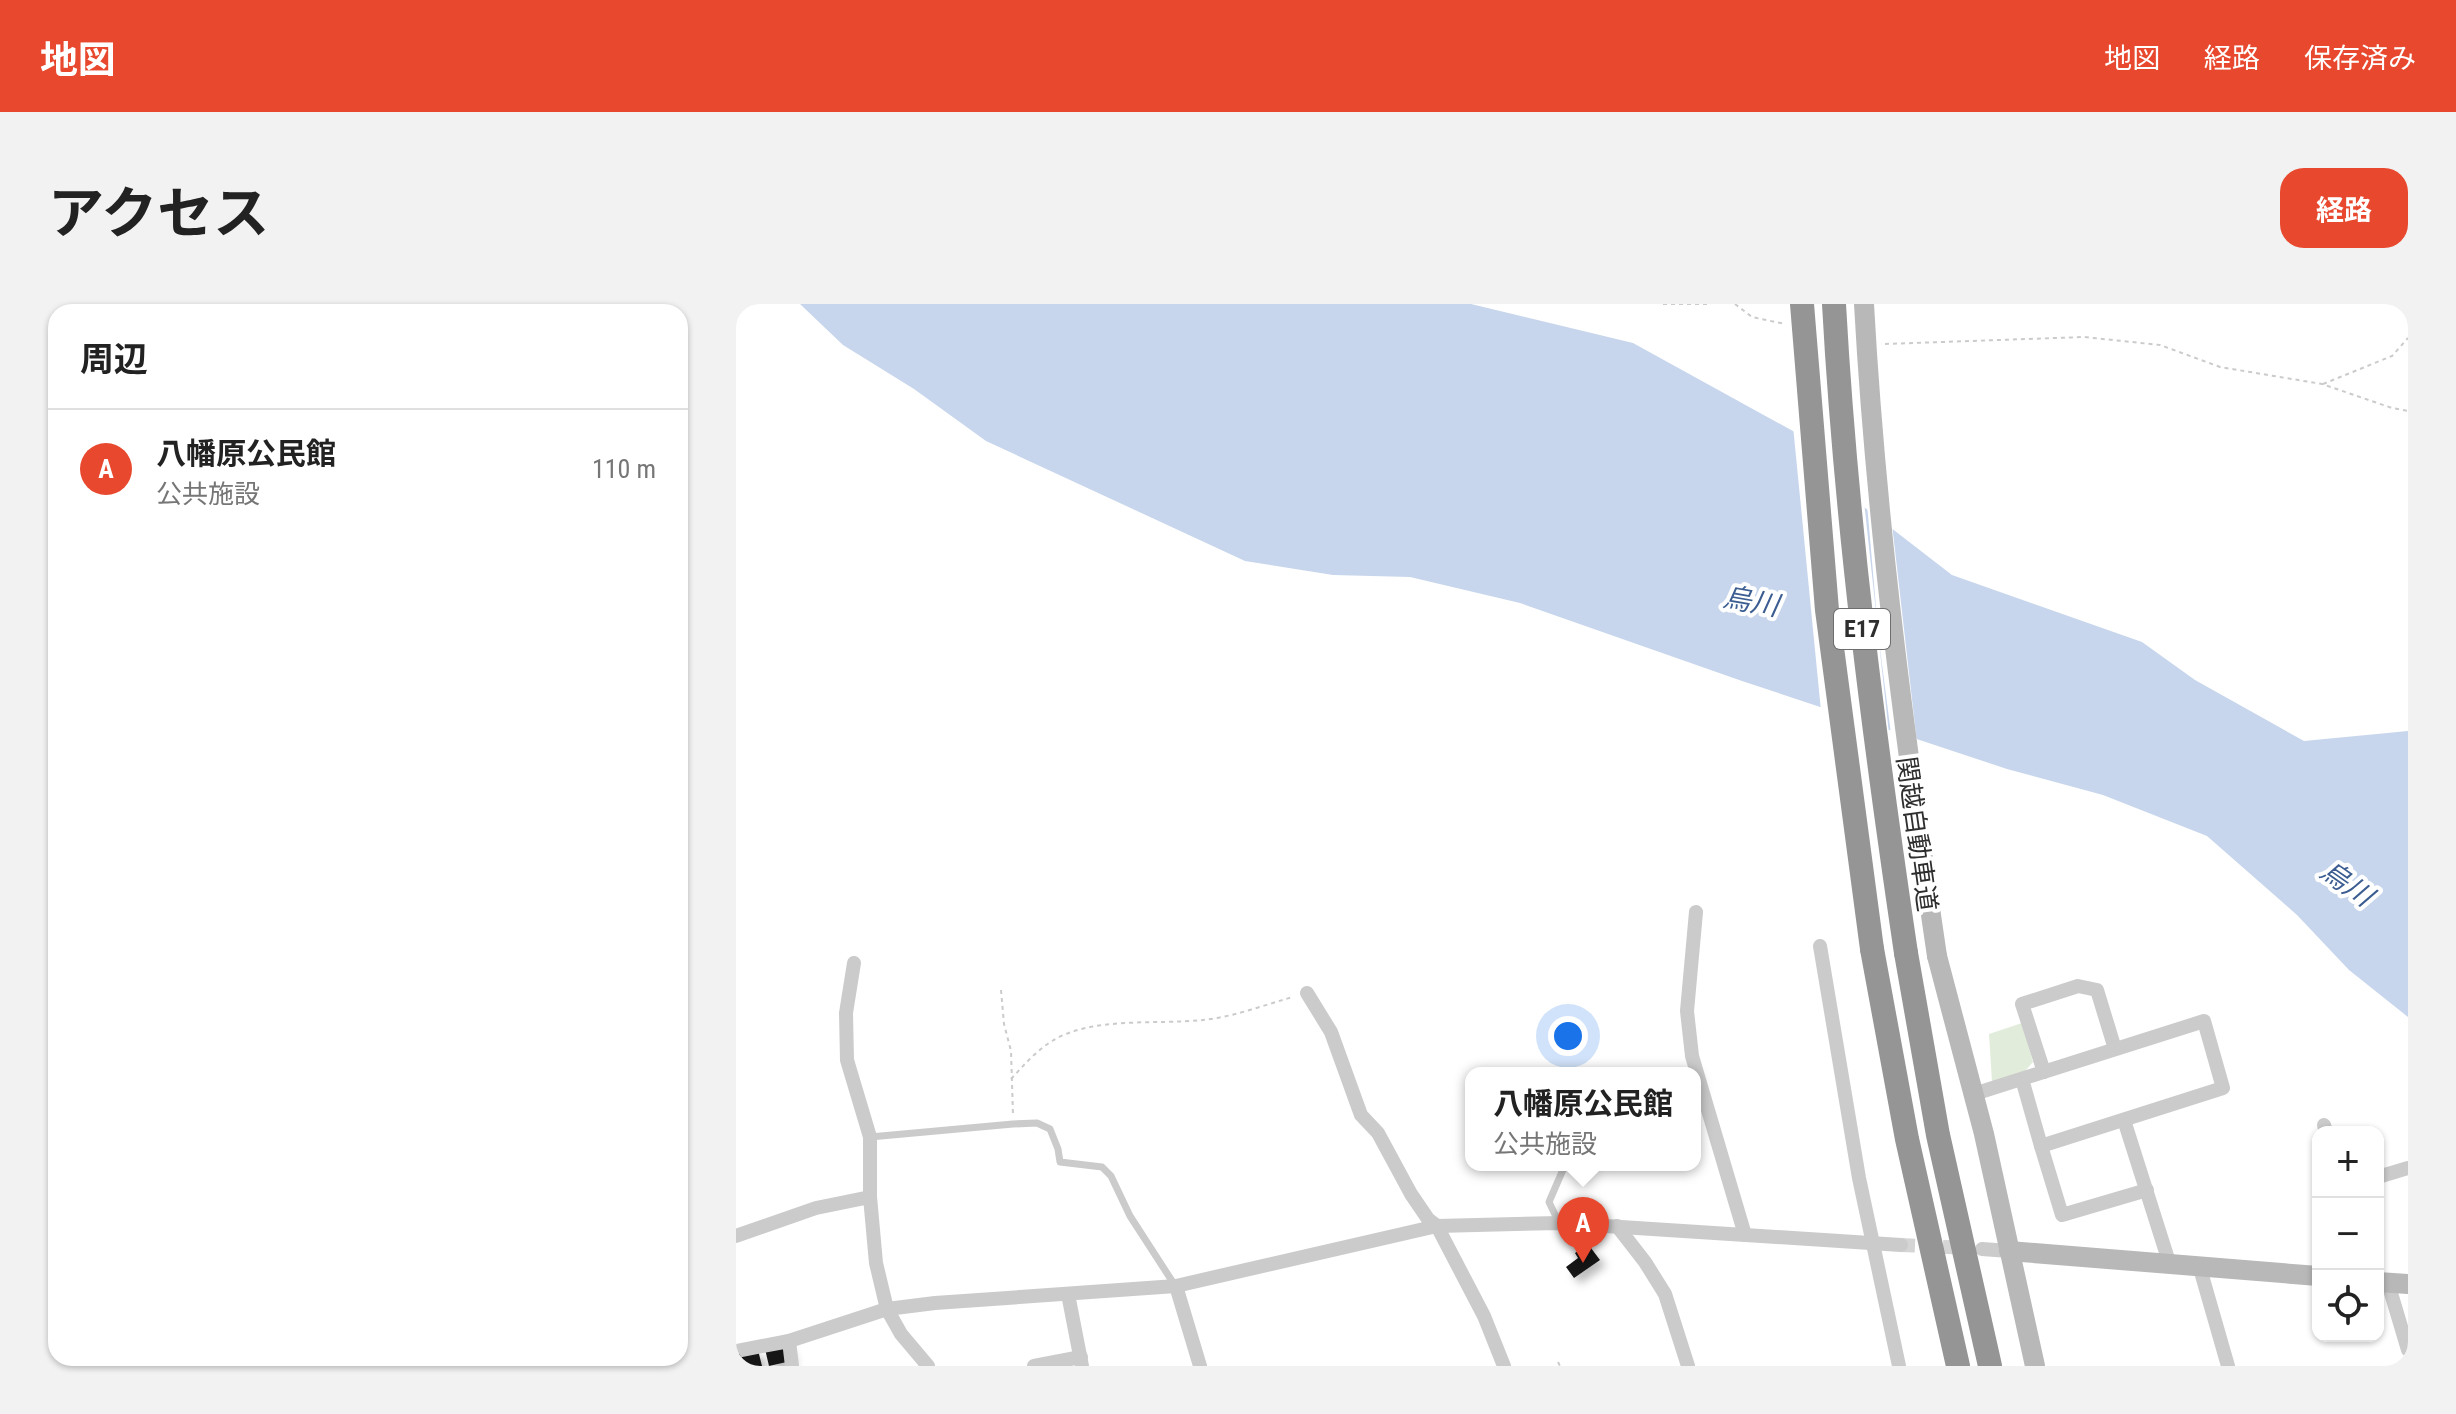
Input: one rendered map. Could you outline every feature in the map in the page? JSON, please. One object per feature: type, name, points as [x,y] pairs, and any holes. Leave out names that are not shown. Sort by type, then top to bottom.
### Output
[{"type":"highway","name":"関越自動車道","points":[[1834,304],[1845,465],[1861,628],[1906,953],[1938,1135],[1990,1366]]},
{"type":"highway","name":"E17","points":[[1798,315],[1827,610],[1872,949],[1907,1139],[1958,1366]]},
{"type":"street","points":[[1864,304],[1903,728],[1937,956],[1974,1094],[2035,1366]]},
{"type":"street","points":[[1694,1067],[1687,1011],[1696,912]]},
{"type":"street","points":[[1820,946],[1859,1178],[1899,1366]]},
{"type":"street","points":[[854,963],[846,1013],[847,1060],[870,1137],[870,1197],[876,1263],[887,1309],[901,1334],[928,1366]]},
{"type":"street","points":[[2044,1072],[2022,1004],[2078,986],[2097,990],[2115,1049]]},
{"type":"street","points":[[1307,993],[1331,1032],[1361,1115],[1378,1133],[1411,1194],[1428,1219],[1437,1226],[1484,1316],[1504,1366]]},
{"type":"street","points":[[1974,1094],[2204,1021],[2223,1088],[2041,1146]]},
{"type":"street","points":[[2022,1079],[2062,1215],[2147,1190]]},
{"type":"street","points":[[1701,1106],[1745,1235]]},
{"type":"street","points":[[2124,1120],[2169,1262]]},
{"type":"street","points":[[2384,1175],[2408,1168]]},
{"type":"street","points":[[736,1236],[816,1208],[870,1197]]},
{"type":"street","points":[[736,1351],[789,1341],[887,1309],[1176,1286],[1437,1226],[1559,1223],[1901,1245]]},
{"type":"street","points":[[1617,1226],[1665,1294],[1688,1366]]},
{"type":"street","points":[[1982,1249],[2312,1275]]},
{"type":"street","points":[[2199,1265],[2228,1366]]},
{"type":"street","points":[[2391,1283],[2408,1350]]},
{"type":"street","points":[[1176,1286],[1200,1366]]},
{"type":"street","points":[[1034,1366],[1082,1361],[1068,1294]]},
{"type":"street","points":[[789,1341],[792,1366]]},
{"type":"lane","points":[[870,1137],[1013,1124],[1037,1123],[1050,1129],[1060,1162],[1102,1167],[1111,1176],[1130,1216],[1176,1286]]},
{"type":"lane","points":[[1559,1223],[1549,1202],[1562,1171]]},
{"type":"path","points":[[1663,304],[1710,304]]},
{"type":"path","points":[[1735,304],[1752,317],[1798,315]]},
{"type":"path","points":[[1878,344],[2084,337],[2160,345],[2220,367],[2322,384],[2408,411]]},
{"type":"path","points":[[2322,384],[2392,356],[2408,338]]},
{"type":"path","points":[[1001,990],[1004,1024],[1011,1051],[1013,1124]]},
{"type":"path","points":[[1011,1079],[1029,1059],[1052,1041],[1084,1028],[1227,1017],[1307,993]]},
{"type":"green space","points":[[2022,1023],[2033,1062],[2025,1071],[1992,1082],[1989,1034]]},
{"type":"water","name":"烏川","points":[[800,304],[1471,304],[1633,343],[1802,436],[1864,507],[1952,575],[2142,642],[2195,680],[2304,741],[2408,731],[2408,1017],[2349,970],[2297,915],[2207,836],[2103,795],[2007,769],[1520,603],[1410,577],[1333,575],[1245,561],[986,441],[914,389],[843,345]]},
{"type":"pier","points":[[1793,426],[1805,433],[1864,501],[1878,630],[1867,504],[1892,524],[1917,743],[1891,734],[1878,633],[1889,734],[1821,711]]},
{"type":"building","points":[[1591,1248],[1600,1260],[1574,1278],[1566,1267],[1578,1258],[1575,1253],[1581,1249],[1584,1253]]},
{"type":"building","points":[[787,1345],[791,1361],[769,1366],[765,1349]]},
{"type":"building","points":[[758,1350],[762,1366],[739,1366],[736,1354]]},
{"type":"tunnel","points":[[1901,1245],[1968,1248]]},
{"type":"place","name":"八幡原公民館","points":[[1583,1263]]}]
